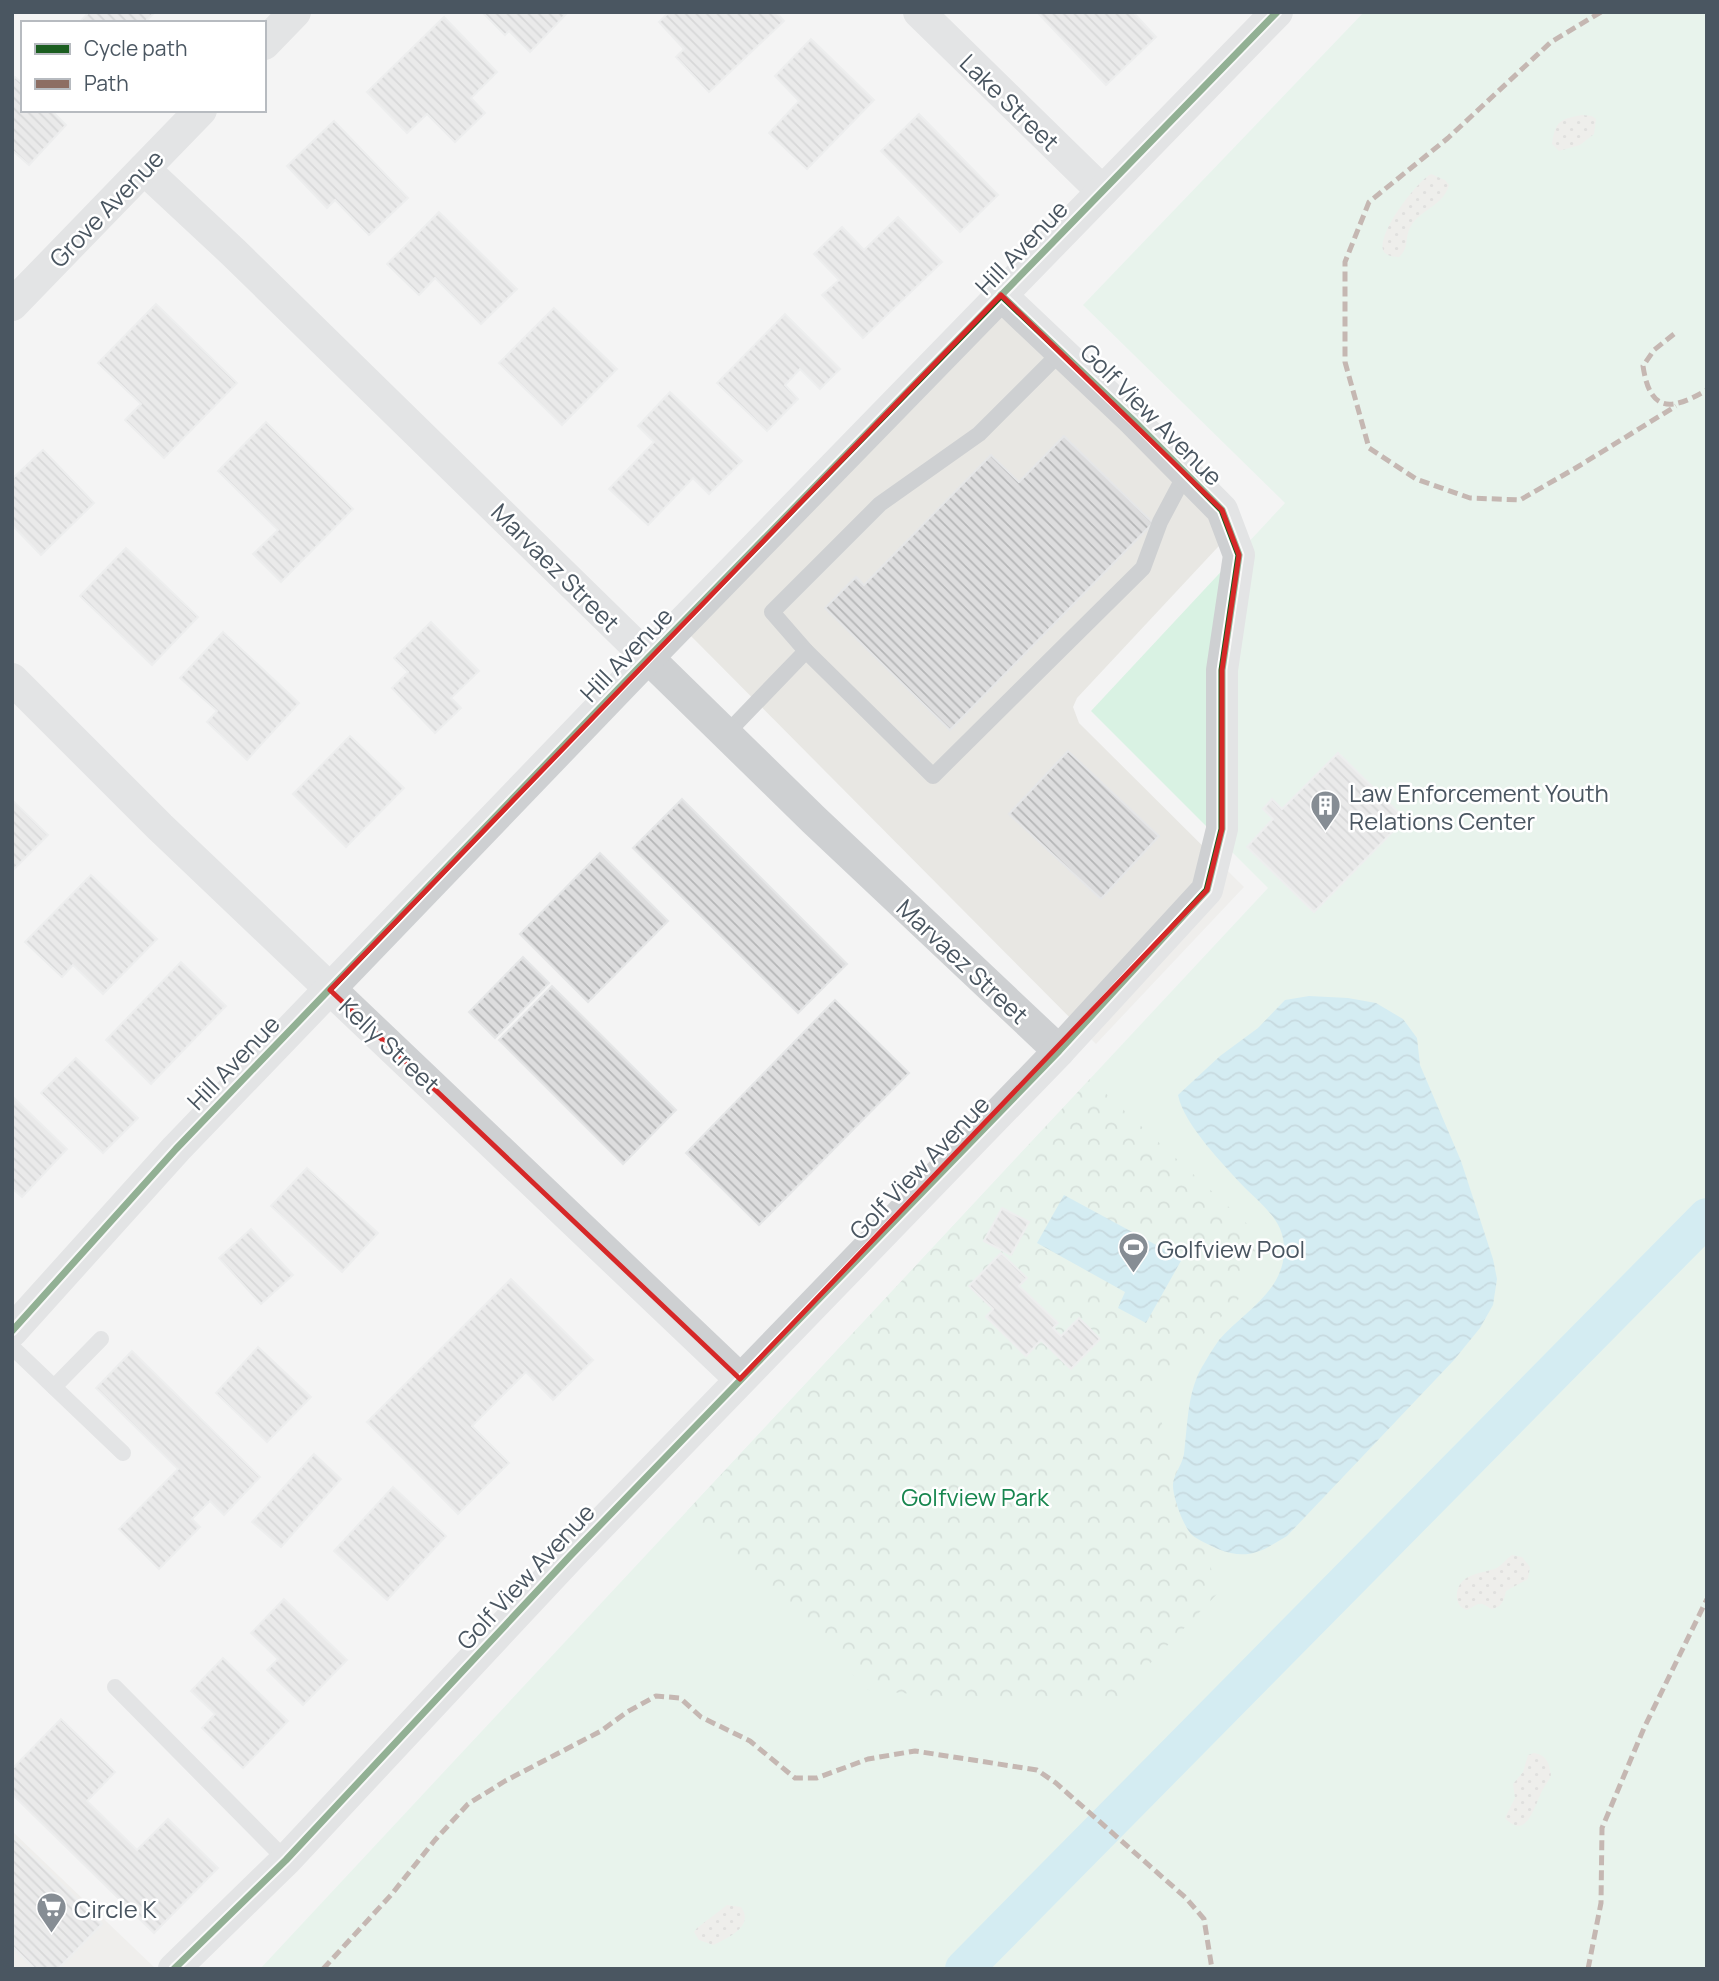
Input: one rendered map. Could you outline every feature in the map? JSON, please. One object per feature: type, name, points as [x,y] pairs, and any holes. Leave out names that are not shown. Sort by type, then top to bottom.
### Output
[{"type":"street","points":[[266,42],[295,12]]},
{"type":"street","name":"Lake Street","points":[[919,12],[1102,191]]},
{"type":"street","name":"Hill Avenue","points":[[12,1331],[176,1149],[1277,12]]},
{"type":"street","name":"Grove Avenue","points":[[12,305],[199,112]]},
{"type":"street","name":"Marvaez Street","points":[[144,169],[243,262],[648,659],[1059,1051]]},
{"type":"street","name":"Golf View Avenue","points":[[174,1969],[286,1860],[571,1555],[1059,1051],[1207,890],[1222,829],[1222,670],[1239,555],[1222,510],[1001,295]]},
{"type":"street","name":"Kelly Street","points":[[12,679],[160,827],[740,1379]]},
{"type":"lane","points":[[1061,352],[979,434],[880,504],[772,612],[806,651],[933,776],[1143,568],[1160,522],[1186,473]]},
{"type":"lane","points":[[726,734],[806,651]]},
{"type":"lane","points":[[54,1387],[101,1339]]},
{"type":"lane","points":[[12,1347],[123,1453]]},
{"type":"lane","points":[[115,1687],[286,1860]]},
{"type":"highlighted area","points":[[1001,295],[1222,510],[1239,555],[1222,670],[1222,829],[1207,890],[740,1379],[330,990]]},
{"type":"shaded area","points":[[1001,288],[1231,533],[1077,698],[1073,707],[1079,723],[1244,887],[1096,1044],[684,629]]},
{"type":"shaded area","points":[[12,1831],[156,1969],[12,1969]]},
{"type":"green space","points":[[1364,12],[1707,12],[1707,1969],[260,1969],[1268,888],[1091,711],[1285,503],[1083,305]]},
{"type":"green space","name":"Golfview Park","points":[[1090,1079],[1257,1233],[1253,1264],[1238,1300],[1150,1388],[1219,1592],[1111,1704],[1004,1702],[868,1690],[687,1511]]},
{"type":"sand","points":[[1582,115],[1596,119],[1594,134],[1580,145],[1559,151],[1552,144],[1557,126],[1568,118]]},
{"type":"sand","points":[[1431,174],[1445,180],[1449,185],[1446,192],[1437,203],[1415,220],[1402,254],[1399,257],[1387,254],[1383,245],[1385,235],[1398,210],[1416,187]]},
{"type":"sand","points":[[1512,1555],[1522,1557],[1530,1567],[1528,1579],[1506,1591],[1498,1607],[1491,1609],[1479,1604],[1467,1610],[1460,1606],[1458,1590],[1464,1580],[1497,1568]]},
{"type":"sand","points":[[1534,1753],[1547,1760],[1551,1775],[1533,1812],[1525,1823],[1519,1826],[1505,1818],[1515,1798],[1513,1784],[1523,1772],[1528,1755]]},
{"type":"sand","points":[[727,1905],[741,1907],[745,1920],[742,1926],[713,1945],[699,1940],[694,1932],[697,1928]]},
{"type":"water","points":[[1309,996],[1376,1003],[1403,1019],[1417,1038],[1420,1065],[1461,1161],[1497,1279],[1493,1305],[1480,1328],[1454,1360],[1287,1536],[1254,1553],[1229,1553],[1191,1534],[1179,1510],[1173,1484],[1184,1454],[1189,1406],[1199,1372],[1219,1340],[1269,1291],[1282,1267],[1284,1242],[1272,1216],[1196,1132],[1178,1095],[1220,1056],[1258,1028],[1285,1000]]},
{"type":"water","name":"Golfview Pool","points":[[1064,1195],[1182,1259],[1146,1323],[1118,1308],[1125,1292],[1037,1243]]},
{"type":"building","points":[[89,12],[155,12],[146,21],[81,21]]},
{"type":"building","points":[[482,12],[568,12],[530,52],[509,31],[505,35]]},
{"type":"building","points":[[669,12],[776,12],[784,21],[709,92],[676,57],[684,49],[659,22]]},
{"type":"building","points":[[1037,12],[1133,12],[1156,37],[1106,85]]},
{"type":"building","points":[[444,17],[497,72],[471,98],[485,113],[455,142],[427,114],[407,133],[367,92]]},
{"type":"building","points":[[811,39],[874,100],[807,169],[769,133],[799,101],[775,76]]},
{"type":"building","points":[[15,77],[21,82],[21,112],[53,112],[66,125],[29,165],[12,150],[12,81]]},
{"type":"building","points":[[919,114],[998,195],[960,232],[881,151]]},
{"type":"building","points":[[334,121],[408,198],[369,235],[335,200],[327,208],[287,166]]},
{"type":"building","points":[[439,212],[517,289],[481,324],[435,278],[419,295],[387,264]]},
{"type":"building","points":[[898,217],[942,262],[863,338],[822,295],[839,280],[814,254],[842,227],[864,250]]},
{"type":"building","points":[[156,304],[237,383],[164,458],[125,420],[141,404],[98,363]]},
{"type":"building","points":[[554,308],[617,369],[562,425],[499,363]]},
{"type":"building","points":[[785,314],[840,369],[820,389],[800,369],[785,385],[798,399],[767,431],[717,383]]},
{"type":"building","points":[[670,392],[742,461],[709,494],[693,478],[648,525],[609,489],[654,442],[638,426]]},
{"type":"building","points":[[266,422],[353,509],[281,582],[253,554],[278,530],[218,471]]},
{"type":"building","points":[[1064,436],[1153,523],[950,730],[825,608],[856,577],[864,585],[991,455],[1019,482]]},
{"type":"building","points":[[43,450],[94,503],[41,555],[12,525],[12,479]]},
{"type":"building","points":[[126,548],[198,617],[152,665],[80,596]]},
{"type":"building","points":[[431,622],[479,671],[451,698],[461,708],[435,733],[392,688],[408,672],[394,658]]},
{"type":"building","points":[[223,632],[299,703],[247,760],[207,722],[217,711],[180,678]]},
{"type":"building","points":[[350,736],[404,788],[346,847],[293,794]]},
{"type":"building","points":[[1068,751],[1159,836],[1101,899],[1009,814]]},
{"type":"building","name":"Law Enforcement Youth Relations Center","points":[[1338,753],[1405,819],[1314,912],[1247,847],[1273,819],[1263,809],[1272,799],[1282,809]]},
{"type":"building","points":[[682,799],[847,964],[798,1013],[633,848]]},
{"type":"building","points":[[12,800],[48,835],[12,871]]},
{"type":"building","points":[[600,853],[668,921],[588,1002],[520,934]]},
{"type":"building","points":[[91,875],[157,939],[103,994],[73,965],[62,977],[25,942]]},
{"type":"building","points":[[523,957],[549,983],[495,1038],[469,1012]]},
{"type":"building","points":[[181,962],[226,1006],[151,1084],[106,1040]]},
{"type":"building","points":[[552,986],[676,1110],[623,1164],[499,1040]]},
{"type":"building","points":[[835,1000],[909,1073],[759,1225],[686,1153]]},
{"type":"building","points":[[76,1058],[138,1118],[103,1153],[41,1093]]},
{"type":"building","points":[[12,1096],[67,1149],[22,1197],[12,1188]]},
{"type":"building","points":[[307,1168],[378,1233],[342,1272],[271,1206]]},
{"type":"building","points":[[1002,1208],[1029,1222],[1011,1255],[984,1241]]},
{"type":"building","points":[[251,1229],[293,1275],[261,1304],[219,1258]]},
{"type":"building","points":[[1001,1253],[1027,1278],[1019,1286],[1058,1323],[1053,1328],[1061,1336],[1079,1318],[1100,1339],[1071,1369],[1041,1340],[1026,1356],[986,1317],[993,1309],[969,1286]]},
{"type":"building","points":[[511,1279],[593,1360],[553,1400],[526,1372],[472,1426],[509,1463],[458,1514],[367,1422]]},
{"type":"building","points":[[258,1347],[311,1397],[267,1442],[216,1393]]},
{"type":"building","points":[[132,1351],[260,1477],[224,1515],[210,1501],[192,1519],[200,1527],[159,1569],[119,1529],[178,1469],[96,1388]]},
{"type":"building","points":[[314,1454],[341,1479],[281,1547],[252,1522]]},
{"type":"building","points":[[393,1487],[446,1536],[387,1600],[334,1551]]},
{"type":"building","points":[[284,1599],[347,1660],[303,1705],[267,1670],[278,1659],[251,1633]]},
{"type":"building","points":[[223,1658],[288,1721],[243,1768],[202,1728],[215,1714],[191,1691]]},
{"type":"building","points":[[61,1719],[115,1772],[87,1801],[137,1850],[168,1819],[218,1868],[154,1933],[12,1794],[12,1769]]},
{"type":"building","points":[[12,1836],[102,1924],[58,1969],[35,1969],[12,1946]]},
{"type":"waterway","points":[[964,1969],[1707,1217]]},
{"type":"marked path","points":[[1601,12],[1551,42],[1448,138],[1369,202],[1345,262],[1345,362],[1369,448],[1416,479],[1470,498],[1520,500],[1676,406]]},
{"type":"marked path","points":[[1674,334],[1654,350],[1643,366],[1651,393],[1664,404],[1673,404],[1707,390]]},
{"type":"marked path","points":[[1588,1969],[1601,1903],[1602,1828],[1644,1728],[1707,1599]]},
{"type":"marked path","points":[[323,1969],[391,1895],[468,1804],[505,1781],[601,1731],[656,1696],[680,1698],[701,1717],[750,1741],[795,1778],[817,1778],[868,1759],[915,1751],[1037,1770],[1056,1783],[1186,1898],[1204,1919],[1212,1969]]},
{"type":"cycle path","points":[[12,1331],[176,1149],[648,658],[1277,12]]},
{"type":"cycle path","points":[[174,1969],[286,1860],[571,1555],[1059,1051],[1207,890],[1222,829],[1222,670],[1239,555],[1222,510],[1134,421],[1001,295]]},
{"type":"place","name":"Law Enforcement Youth Relations Center","points":[[1326,833]]},
{"type":"place","name":"Golfview Pool","points":[[1134,1275]]},
{"type":"place","name":"Circle K","points":[[51,1935]]}]
